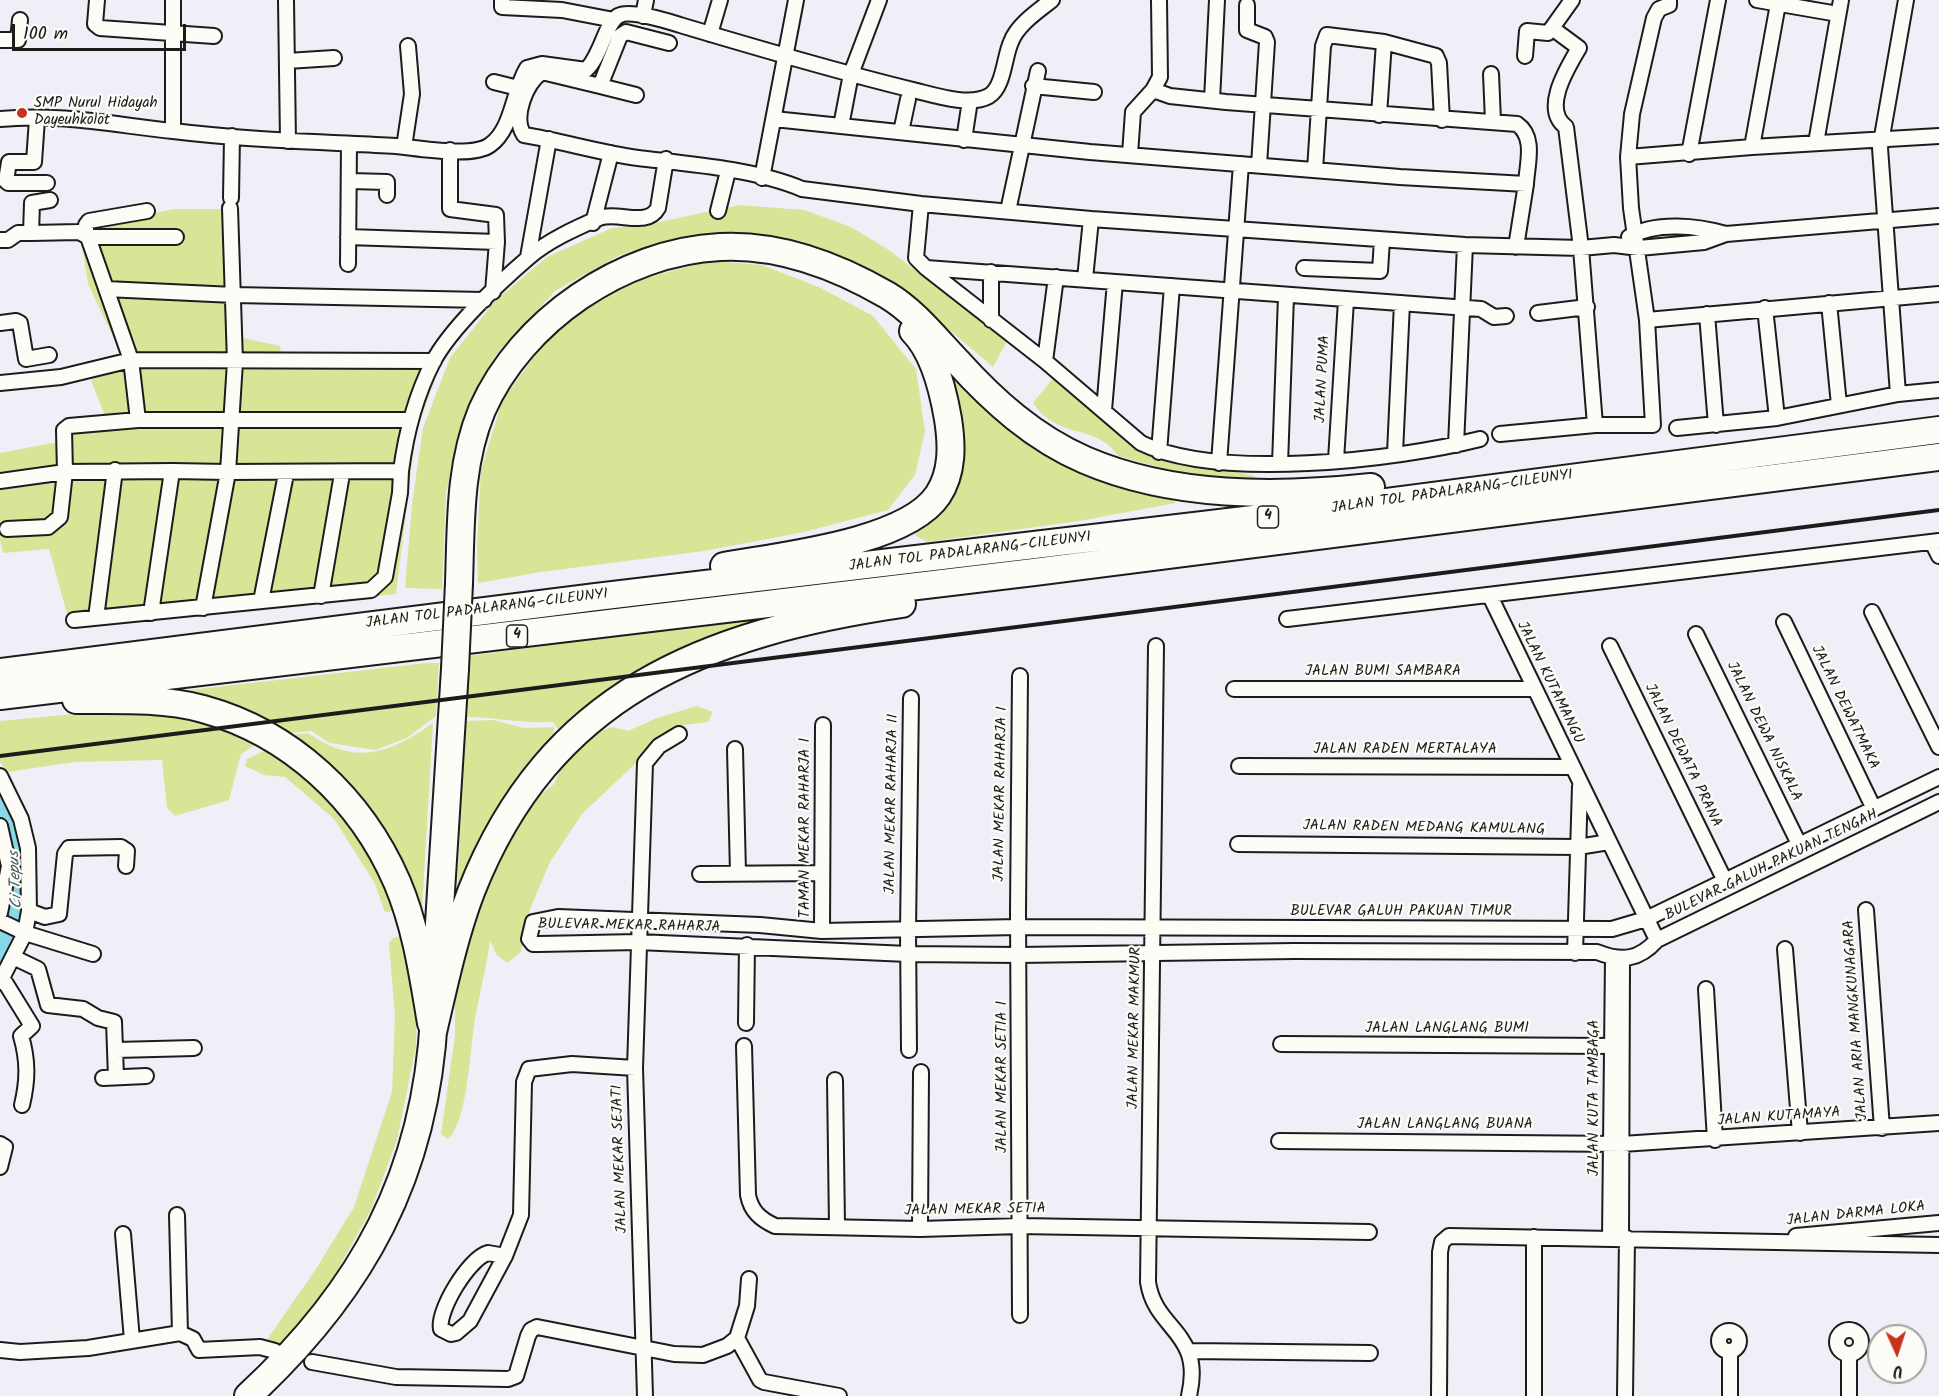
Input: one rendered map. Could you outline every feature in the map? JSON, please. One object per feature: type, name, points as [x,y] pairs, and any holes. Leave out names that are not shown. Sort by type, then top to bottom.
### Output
[{"type":"highway","points":[[248,1396],[319,1325],[357,1270],[384,1224],[410,1158],[424,1102],[433,1032],[455,669],[462,494],[471,444],[483,409],[506,368],[526,341],[556,313],[591,289],[631,268],[676,252],[720,247],[754,248],[799,256],[889,296],[922,324],[978,385],[1019,421],[1085,460],[1155,482],[1195,489],[1291,492],[1349,489],[1530,469],[1679,462]]},
{"type":"highway","points":[[596,597],[685,574],[839,544],[884,531],[902,524],[937,497],[947,474],[951,441],[946,408],[931,358],[916,334],[863,283]]},
{"type":"highway","name":"JALAN TOL PADALARANG–CILEUNYI","points":[[0,672],[596,597],[1287,515],[1679,462],[1939,430]]},
{"type":"highway","name":"JALAN TOL PADALARANG–CILEUNYI","points":[[0,696],[1034,572],[1939,457]]},
{"type":"highway","points":[[433,1032],[464,915],[494,843],[525,789],[581,729],[608,707],[685,660],[752,635],[851,612],[916,602],[1034,572]]},
{"type":"highway","points":[[0,709],[77,700],[159,703],[202,709],[280,742],[307,762],[330,781],[363,820],[397,883],[419,953],[433,1032]]},
{"type":"street","points":[[97,0],[95,24],[100,28],[172,35],[214,36]]},
{"type":"street","points":[[173,0],[173,131]]},
{"type":"street","points":[[286,0],[288,141]]},
{"type":"street","points":[[502,0],[502,7],[564,5],[614,20]]},
{"type":"street","points":[[643,16],[646,0]]},
{"type":"street","points":[[710,34],[720,0]]},
{"type":"street","points":[[762,178],[787,57],[796,0]]},
{"type":"street","points":[[841,126],[851,74],[879,0]]},
{"type":"street","points":[[1130,154],[1133,112],[1153,90],[1160,77],[1159,0]]},
{"type":"street","points":[[1212,100],[1216,0]]},
{"type":"street","points":[[1526,56],[1527,31],[1548,33],[1572,0]]},
{"type":"street","points":[[1500,434],[1595,425],[1653,425],[1647,320],[1632,208],[1628,157],[1632,114],[1654,18],[1658,11],[1669,5],[1669,0]]},
{"type":"street","points":[[1689,154],[1718,0]]},
{"type":"street","points":[[1757,0],[1838,15]]},
{"type":"street","points":[[1816,143],[1841,0]]},
{"type":"street","points":[[1898,394],[1880,141],[1906,0]]},
{"type":"street","points":[[0,119],[65,118],[173,131],[288,141],[474,150],[489,146],[499,137],[518,88],[522,67],[542,64],[582,72],[586,70],[601,49],[614,20],[620,15],[643,16],[851,74],[939,96],[969,100],[987,97],[997,86],[1011,39],[1046,1]]},
{"type":"street","points":[[1752,147],[1778,4]]},
{"type":"street","points":[[1247,5],[1247,30],[1267,39],[1259,165]]},
{"type":"street","points":[[0,40],[18,40],[20,20]]},
{"type":"street","points":[[1552,28],[1579,48],[1556,96],[1559,119],[1566,127],[1581,248],[1595,425]]},
{"type":"street","points":[[600,86],[620,36],[626,32],[669,43]]},
{"type":"street","points":[[1315,170],[1318,110],[1326,36],[1384,42],[1431,54],[1437,58],[1443,120]]},
{"type":"street","points":[[1379,115],[1384,42]]},
{"type":"street","points":[[404,147],[412,94],[408,46]]},
{"type":"street","points":[[287,61],[334,58]]},
{"type":"street","points":[[1008,211],[1038,71]]},
{"type":"street","points":[[636,95],[551,72],[542,72],[533,78],[518,117],[521,130],[524,135],[611,153],[666,159],[728,171],[802,189],[921,204],[1091,219],[1382,240],[1523,247],[1581,248],[1614,245],[1639,248],[1704,242],[1726,234],[1939,216]]},
{"type":"street","points":[[1491,74],[1493,121]]},
{"type":"street","points":[[494,82],[518,88]]},
{"type":"street","points":[[1033,86],[1094,92]]},
{"type":"street","points":[[1153,90],[1170,96],[1318,110],[1517,124],[1527,134],[1523,247]]},
{"type":"street","points":[[901,132],[908,99]]},
{"type":"street","points":[[964,140],[969,107]]},
{"type":"street","points":[[37,119],[34,162],[9,162],[6,181],[8,183],[47,183]]},
{"type":"street","points":[[774,119],[1097,152],[1526,184]]},
{"type":"street","points":[[203,608],[228,472],[233,418],[236,362],[230,203],[232,136]]},
{"type":"street","points":[[1628,157],[1939,136]]},
{"type":"street","points":[[528,257],[549,139]]},
{"type":"street","points":[[348,264],[349,144]]},
{"type":"street","points":[[450,150],[450,209],[496,215],[497,242],[488,296]]},
{"type":"street","points":[[593,222],[611,153]]},
{"type":"street","points":[[74,620],[371,590],[385,577],[410,420],[434,361],[488,296],[528,257],[556,239],[600,218],[615,216],[646,218],[654,214],[658,208],[666,159]]},
{"type":"street","points":[[1219,463],[1241,164]]},
{"type":"street","points":[[718,211],[728,171]]},
{"type":"street","points":[[350,181],[387,182],[387,195]]},
{"type":"street","points":[[32,233],[32,203],[50,200]]},
{"type":"street","points":[[921,204],[916,258],[1045,361],[1141,443],[1159,452],[1219,463],[1280,464],[1395,453],[1456,445],[1480,439]]},
{"type":"street","points":[[138,420],[131,360],[87,235],[86,225],[90,221],[147,211]]},
{"type":"street","points":[[1085,279],[1091,219]]},
{"type":"street","points":[[1614,245],[1637,232],[1702,227],[1726,234]]},
{"type":"street","points":[[0,240],[8,240],[18,233],[176,237]]},
{"type":"street","points":[[348,237],[497,242]]},
{"type":"street","points":[[1304,268],[1380,271],[1382,240]]},
{"type":"street","points":[[1456,445],[1465,245]]},
{"type":"street","points":[[926,268],[1481,309],[1494,317],[1506,316]]},
{"type":"street","points":[[991,272],[991,320]]},
{"type":"street","points":[[1045,361],[1056,277]]},
{"type":"street","points":[[1104,410],[1115,282]]},
{"type":"street","points":[[1159,452],[1172,286]]},
{"type":"street","points":[[106,289],[234,295],[488,296]]},
{"type":"street","points":[[1647,320],[1939,294]]},
{"type":"street","points":[[1280,464],[1286,296]]},
{"type":"street","name":"JALAN PUMA","points":[[1336,460],[1346,300]]},
{"type":"street","points":[[1395,453],[1402,303]]},
{"type":"street","points":[[1829,303],[1839,405]]},
{"type":"street","points":[[1538,313],[1587,307]]},
{"type":"street","points":[[1765,308],[1777,418]]},
{"type":"street","points":[[1707,314],[1716,425]]},
{"type":"street","points":[[0,323],[15,321],[20,323],[26,359],[49,355]]},
{"type":"street","points":[[0,383],[61,377],[131,360],[434,361]]},
{"type":"street","points":[[1677,428],[1777,418],[1898,394],[1939,390]]},
{"type":"street","points":[[7,529],[48,527],[60,517],[65,472],[66,427],[138,420],[233,418],[410,420]]},
{"type":"street","points":[[0,481],[65,472],[115,470],[286,474],[401,471]]},
{"type":"street","points":[[96,618],[115,470]]},
{"type":"street","points":[[151,613],[172,471]]},
{"type":"street","points":[[261,601],[286,474]]},
{"type":"street","points":[[321,596],[342,474]]},
{"type":"street","points":[[1287,620],[1936,542],[1939,556]]},
{"type":"street","name":"JALAN KUTAMANGU","points":[[1490,596],[1657,940]]},
{"type":"street","points":[[1872,612],[1939,747]]},
{"type":"street","name":"JALAN DEWATMAKA","points":[[1784,622],[1874,809]]},
{"type":"street","name":"JALAN DEWA NISKALA","points":[[1696,634],[1799,844]]},
{"type":"street","name":"JALAN MEKAR MAKMUR","points":[[1156,646],[1149,1292],[1152,1300],[1190,1351]]},
{"type":"street","name":"JALAN DEWATA PRANA","points":[[1610,646],[1725,881]]},
{"type":"street","name":"JALAN MEKAR RAHARJA I","points":[[1018,927],[1020,676]]},
{"type":"street","name":"JALAN BUMI SAMBARA","points":[[1234,689],[1533,688]]},
{"type":"street","name":"JALAN MEKAR RAHARJA II","points":[[909,1050],[911,698]]},
{"type":"street","name":"TAMAN MEKAR RAHARJA I","points":[[822,931],[823,725]]},
{"type":"street","name":"JALAN MEKAR SEJATI","points":[[645,1396],[635,1068],[645,763],[659,746],[679,734]]},
{"type":"street","points":[[735,749],[738,873]]},
{"type":"street","name":"JALAN RADEN MERTALAYA","points":[[1239,766],[1572,767]]},
{"type":"street","points":[[0,776],[21,819],[26,838],[28,911],[24,932],[2,981],[32,1026],[21,1036],[28,1059],[22,1105]]},
{"type":"street","name":"BULEVAR GALUH PAKUAN TENGAH","points":[[1646,919],[1939,777]]},
{"type":"street","name":"JALAN KUTAMANGU","points":[[1575,953],[1580,784]]},
{"type":"street","name":"BULEVAR GALUH PAKUAN TENGAH","points":[[1617,958],[1646,952],[1657,940],[1939,802]]},
{"type":"street","points":[[0,826],[9,867],[3,920],[24,932],[93,954]]},
{"type":"street","points":[[1837,827],[1848,848]]},
{"type":"street","name":"JALAN RADEN MEDANG KAMULANG","points":[[1238,844],[1578,847],[1609,842]]},
{"type":"street","points":[[28,911],[45,917],[59,914],[65,854],[69,848],[121,847],[127,851],[126,866]]},
{"type":"street","points":[[700,874],[822,873]]},
{"type":"street","name":"JALAN ARIA MANGKUNAGARA","points":[[1866,910],[1882,1128]]},
{"type":"street","name":"BULEVAR MEKAR RAHARJA","points":[[1153,928],[1018,927],[822,931],[639,916],[547,918],[533,922],[529,939],[533,944],[638,942],[747,945],[908,954],[1019,955],[1153,952]]},
{"type":"street","name":"BULEVAR GALUH PAKUAN TIMUR","points":[[1153,928],[1576,930],[1612,929],[1646,919]]},
{"type":"street","name":"JALAN MEKAR SETIA I","points":[[1018,927],[1020,1315]]},
{"type":"street","points":[[1294,928],[1294,951]]},
{"type":"street","points":[[746,1023],[747,945]]},
{"type":"street","points":[[1785,949],[1800,1133]]},
{"type":"street","points":[[1153,952],[1597,952],[1617,958]]},
{"type":"street","points":[[13,957],[38,969],[48,1005],[83,1008],[98,1018],[114,1022],[116,1050],[110,1077],[146,1076]]},
{"type":"street","name":"JALAN KUTA TAMBAGA","points":[[1617,958],[1612,1046],[1617,1143]]},
{"type":"street","name":"JALAN KUTA TAMBAGA","points":[[1617,958],[1617,1143],[1625,1396]]},
{"type":"street","points":[[1706,989],[1715,1140]]},
{"type":"street","name":"JALAN LANGLANG BUMI","points":[[1281,1044],[1612,1046]]},
{"type":"street","name":"JALAN MEKAR SETIA","points":[[744,1046],[750,1206],[756,1214],[774,1226],[920,1229],[1020,1226],[1369,1232]]},
{"type":"street","points":[[116,1050],[194,1048]]},
{"type":"street","points":[[505,1256],[488,1253],[473,1261],[463,1275],[441,1318],[441,1329],[451,1334],[464,1329],[505,1256],[521,1215],[525,1082],[529,1069],[572,1064],[635,1068]]},
{"type":"street","points":[[920,1229],[921,1072]]},
{"type":"street","points":[[836,1080],[837,1226]]},
{"type":"street","name":"JALAN KUTAMAYA","points":[[1617,1143],[1715,1140],[1939,1123]]},
{"type":"street","name":"JALAN LANGLANG BUANA","points":[[1279,1141],[1617,1143]]},
{"type":"street","points":[[0,1144],[5,1147],[0,1167]]},
{"type":"street","points":[[177,1215],[180,1333]]},
{"type":"street","name":"JALAN DARMA LOKA","points":[[1776,1240],[1804,1234],[1939,1223]]},
{"type":"street","points":[[123,1234],[132,1340]]},
{"type":"street","name":"JALAN DARMA LOKA","points":[[1439,1396],[1442,1242],[1449,1236],[1776,1240],[1939,1245]]},
{"type":"street","points":[[1534,1237],[1534,1396]]},
{"type":"street","points":[[312,1362],[396,1377],[508,1379],[516,1376],[528,1336],[531,1330],[537,1327],[644,1346],[674,1354],[703,1355],[727,1346],[737,1338],[747,1306],[749,1279]]},
{"type":"street","points":[[0,1350],[88,1348],[180,1333],[192,1339],[199,1350],[260,1347],[275,1351]]},
{"type":"street","points":[[737,1338],[760,1380],[839,1396]]},
{"type":"street","points":[[1189,1396],[1192,1369],[1190,1351],[1370,1353]]},
{"type":"street","points":[[1730,1351],[1730,1396]]},
{"type":"street","points":[[1849,1354],[1849,1396]]},
{"type":"green space","points":[[739,205],[804,210],[851,227],[889,250],[1007,341],[993,367],[926,310],[882,277],[820,249],[754,234],[685,237],[620,255],[555,291],[495,356],[459,431],[446,494],[442,589],[405,588],[412,504],[423,428],[450,358],[495,301],[547,257],[612,228],[655,223]]},
{"type":"green space","points":[[174,209],[231,209],[243,338],[280,346],[282,361],[441,363],[416,432],[396,594],[71,628],[49,549],[3,553],[0,540],[0,453],[63,441],[61,424],[105,416],[91,380],[126,364],[88,284],[80,233],[114,222]]},
{"type":"green space","points":[[711,261],[762,265],[821,288],[873,316],[916,369],[925,431],[915,475],[888,510],[804,532],[704,551],[541,572],[478,583],[477,547],[481,470],[502,401],[550,335],[625,283]]},
{"type":"green space","points":[[945,369],[967,388],[1161,489],[1176,503],[1079,521],[927,542],[915,535],[956,483],[963,435]]},
{"type":"green space","points":[[1054,377],[1093,412],[1119,429],[1186,457],[1255,476],[1255,484],[1220,480],[1118,456],[1103,441],[1055,423],[1042,414],[1033,403]]},
{"type":"green space","points":[[752,618],[752,623],[702,640],[654,664],[556,745],[558,729],[553,722],[467,717],[469,656]]},
{"type":"green space","points":[[439,663],[436,716],[407,738],[375,750],[330,743],[311,731],[281,734],[163,693]]},
{"type":"green space","points":[[697,706],[713,712],[708,722],[675,726],[582,814],[550,862],[530,909],[521,952],[507,963],[496,954],[490,940],[476,1013],[465,1099],[455,1130],[448,1139],[441,1134],[455,1035],[455,997],[480,903],[502,850],[540,795],[554,784],[567,756],[599,731],[613,727],[628,731],[657,718]]},
{"type":"green space","points":[[127,709],[179,714],[258,743],[241,754],[229,800],[175,816],[167,808],[162,760],[75,762],[7,772],[0,762],[0,721]]},
{"type":"green space","points":[[493,720],[524,728],[554,727],[552,746],[456,914],[465,721]]},
{"type":"green space","points":[[433,723],[422,909],[387,846],[286,736],[308,733],[341,750],[357,753],[372,752],[402,742]]},
{"type":"green space","points":[[264,751],[286,759],[355,815],[395,889],[394,911],[385,912],[374,882],[334,819],[285,777],[264,775],[245,766],[247,759]]},
{"type":"green space","points":[[403,935],[417,993],[416,1046],[397,1140],[371,1210],[325,1292],[280,1347],[266,1341],[316,1269],[354,1207],[392,1092],[395,1016],[389,943],[393,938]]},
{"type":"waterway","name":"Ci Tepus","points":[[0,805],[15,832],[20,914],[0,954]]},
{"type":"railway","points":[[0,756],[1939,510]]},
{"type":"place","name":"SMP Nurul Hidayah Dayeuhkolot","points":[[22,113]]}]
